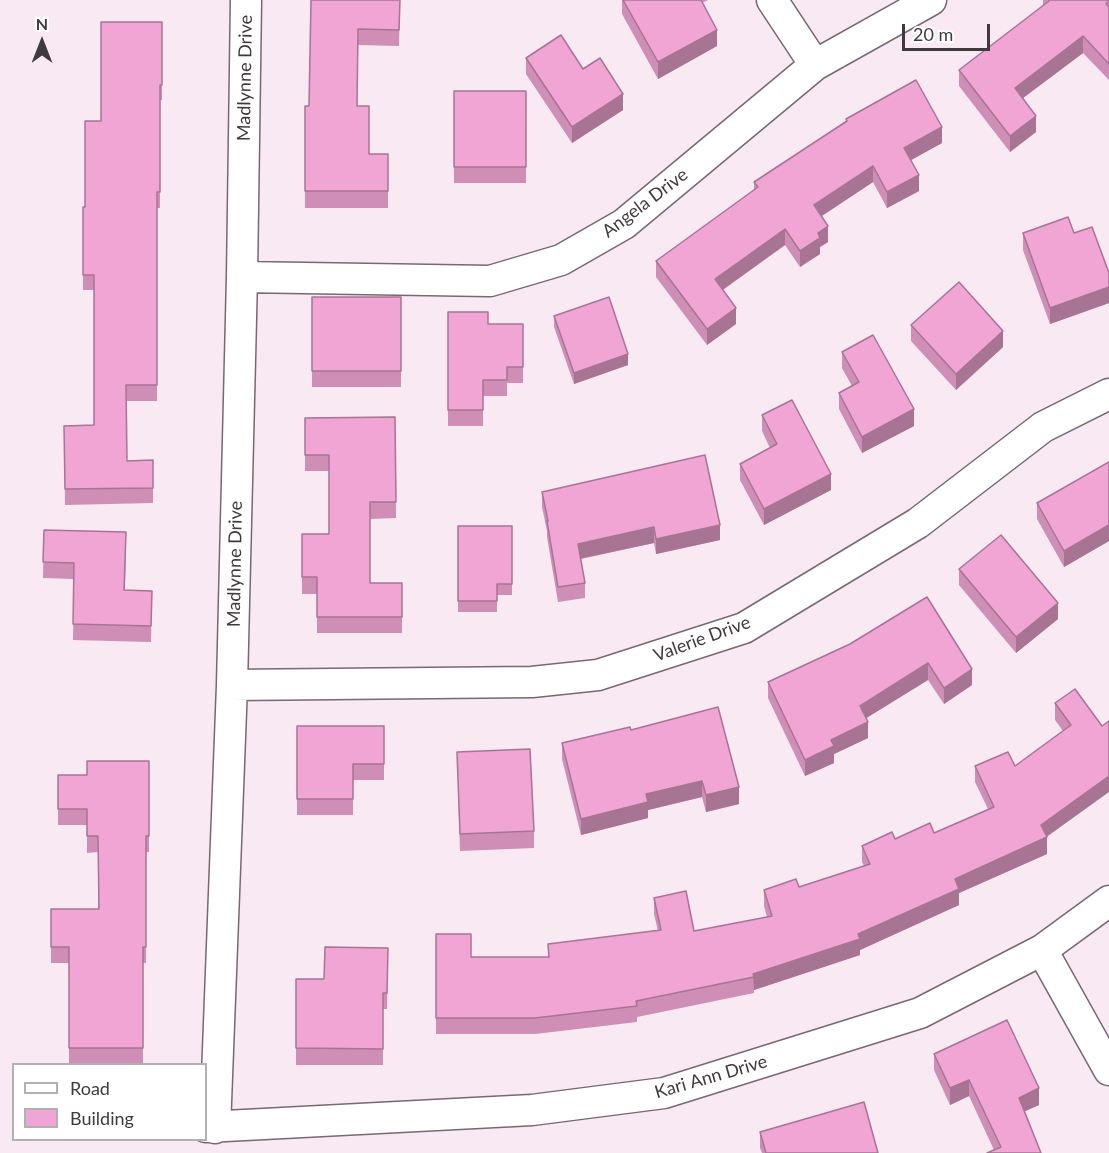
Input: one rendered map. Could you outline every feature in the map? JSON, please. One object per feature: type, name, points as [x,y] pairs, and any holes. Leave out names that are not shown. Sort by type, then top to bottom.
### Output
[{"type":"street","name":"Madlynne Drive","points":[[210,1128],[232,686],[246,0]]},
{"type":"street","points":[[772,0],[815,65]]},
{"type":"street","name":"Angela Drive","points":[[242,277],[490,281],[561,260],[624,224],[815,65],[931,0]]},
{"type":"street","name":"Valerie Drive","points":[[232,686],[532,682],[598,675],[744,628],[918,523],[1043,428],[1109,394]]},
{"type":"street","name":"Kari Ann Drive","points":[[210,1128],[532,1110],[664,1093],[920,1013],[1041,950],[1109,901]]},
{"type":"street","points":[[1041,950],[1109,1070]]},
{"type":"building","points":[[311,0],[400,0],[399,30],[358,29],[357,106],[369,106],[369,154],[388,154],[388,191],[305,191],[305,106],[309,106]]},
{"type":"building","points":[[623,0],[701,0],[717,30],[658,62]]},
{"type":"building","points":[[1049,0],[1109,0],[1106,4],[1109,7],[1109,64],[1083,36],[1015,88],[1036,116],[1010,136],[959,70]]},
{"type":"building","points":[[101,22],[162,22],[160,192],[157,192],[157,385],[126,385],[127,461],[153,460],[153,488],[65,489],[64,426],[94,425],[94,275],[83,275],[83,207],[85,207],[85,121],[101,121]]},
{"type":"building","points":[[561,35],[583,69],[600,58],[623,94],[572,127],[526,58]]},
{"type":"building","points":[[916,80],[942,127],[904,148],[919,175],[887,192],[873,166],[814,205],[828,226],[818,233],[820,238],[800,251],[785,229],[715,279],[736,308],[707,329],[656,261],[758,187],[754,182],[847,121],[846,119]]},
{"type":"building","points":[[454,91],[526,91],[526,167],[454,167]]},
{"type":"building","points":[[1068,217],[1074,233],[1092,227],[1109,273],[1109,287],[1050,308],[1023,233]]},
{"type":"building","points":[[959,282],[1003,331],[956,374],[911,325]]},
{"type":"building","points":[[312,297],[401,297],[401,371],[312,371]]},
{"type":"building","points":[[609,297],[628,354],[574,373],[554,316]]},
{"type":"building","points":[[448,312],[488,312],[488,324],[523,324],[523,367],[507,367],[507,380],[483,380],[483,410],[448,410]]},
{"type":"building","points":[[873,335],[914,409],[862,437],[839,393],[859,382],[842,352]]},
{"type":"building","points":[[792,400],[831,474],[764,509],[740,464],[777,444],[762,415]]},
{"type":"building","points":[[395,417],[396,502],[370,502],[370,583],[402,583],[402,617],[317,617],[317,577],[302,577],[302,534],[329,534],[329,455],[305,455],[305,418]]},
{"type":"building","points":[[705,455],[720,525],[656,539],[654,527],[578,544],[585,583],[558,587],[542,492]]},
{"type":"building","points":[[1109,462],[1109,525],[1064,551],[1037,503]]},
{"type":"building","points":[[458,526],[512,526],[512,584],[497,584],[497,601],[458,601]]},
{"type":"building","points":[[44,530],[126,532],[124,590],[152,591],[151,626],[73,624],[74,563],[43,562]]},
{"type":"building","points":[[1001,535],[1058,603],[1016,637],[959,569]]},
{"type":"building","points":[[927,597],[972,669],[944,688],[928,663],[860,706],[868,722],[831,740],[834,746],[805,760],[768,682],[850,644]]},
{"type":"building","points":[[1075,689],[1102,726],[1109,721],[1109,776],[1041,825],[1047,837],[955,879],[959,889],[858,934],[860,939],[753,974],[754,977],[636,1001],[637,1006],[535,1018],[436,1018],[436,934],[471,934],[471,957],[549,957],[548,944],[661,930],[654,898],[686,891],[694,931],[772,916],[764,890],[796,879],[799,887],[870,864],[862,846],[892,832],[895,839],[930,823],[934,833],[994,807],[975,766],[1008,752],[1015,766],[1071,725],[1055,703]]},
{"type":"building","points":[[718,707],[739,787],[706,795],[702,781],[646,794],[648,802],[581,819],[562,743],[630,727],[631,730]]},
{"type":"building","points":[[297,726],[384,726],[384,764],[353,764],[353,799],[297,799]]},
{"type":"building","points":[[530,749],[534,831],[460,834],[457,752]]},
{"type":"building","points":[[87,761],[149,761],[146,947],[143,947],[143,1048],[69,1048],[69,947],[51,947],[51,909],[99,909],[98,836],[87,836],[87,809],[58,809],[58,775],[87,775]]},
{"type":"building","points":[[325,947],[388,948],[387,993],[383,993],[383,1049],[296,1048],[296,979],[324,979]]},
{"type":"building","points":[[1007,1020],[1039,1088],[1019,1098],[1041,1153],[987,1153],[1001,1147],[969,1080],[950,1088],[934,1054]]},
{"type":"building","points":[[864,1102],[878,1153],[766,1153],[760,1132]]}]
